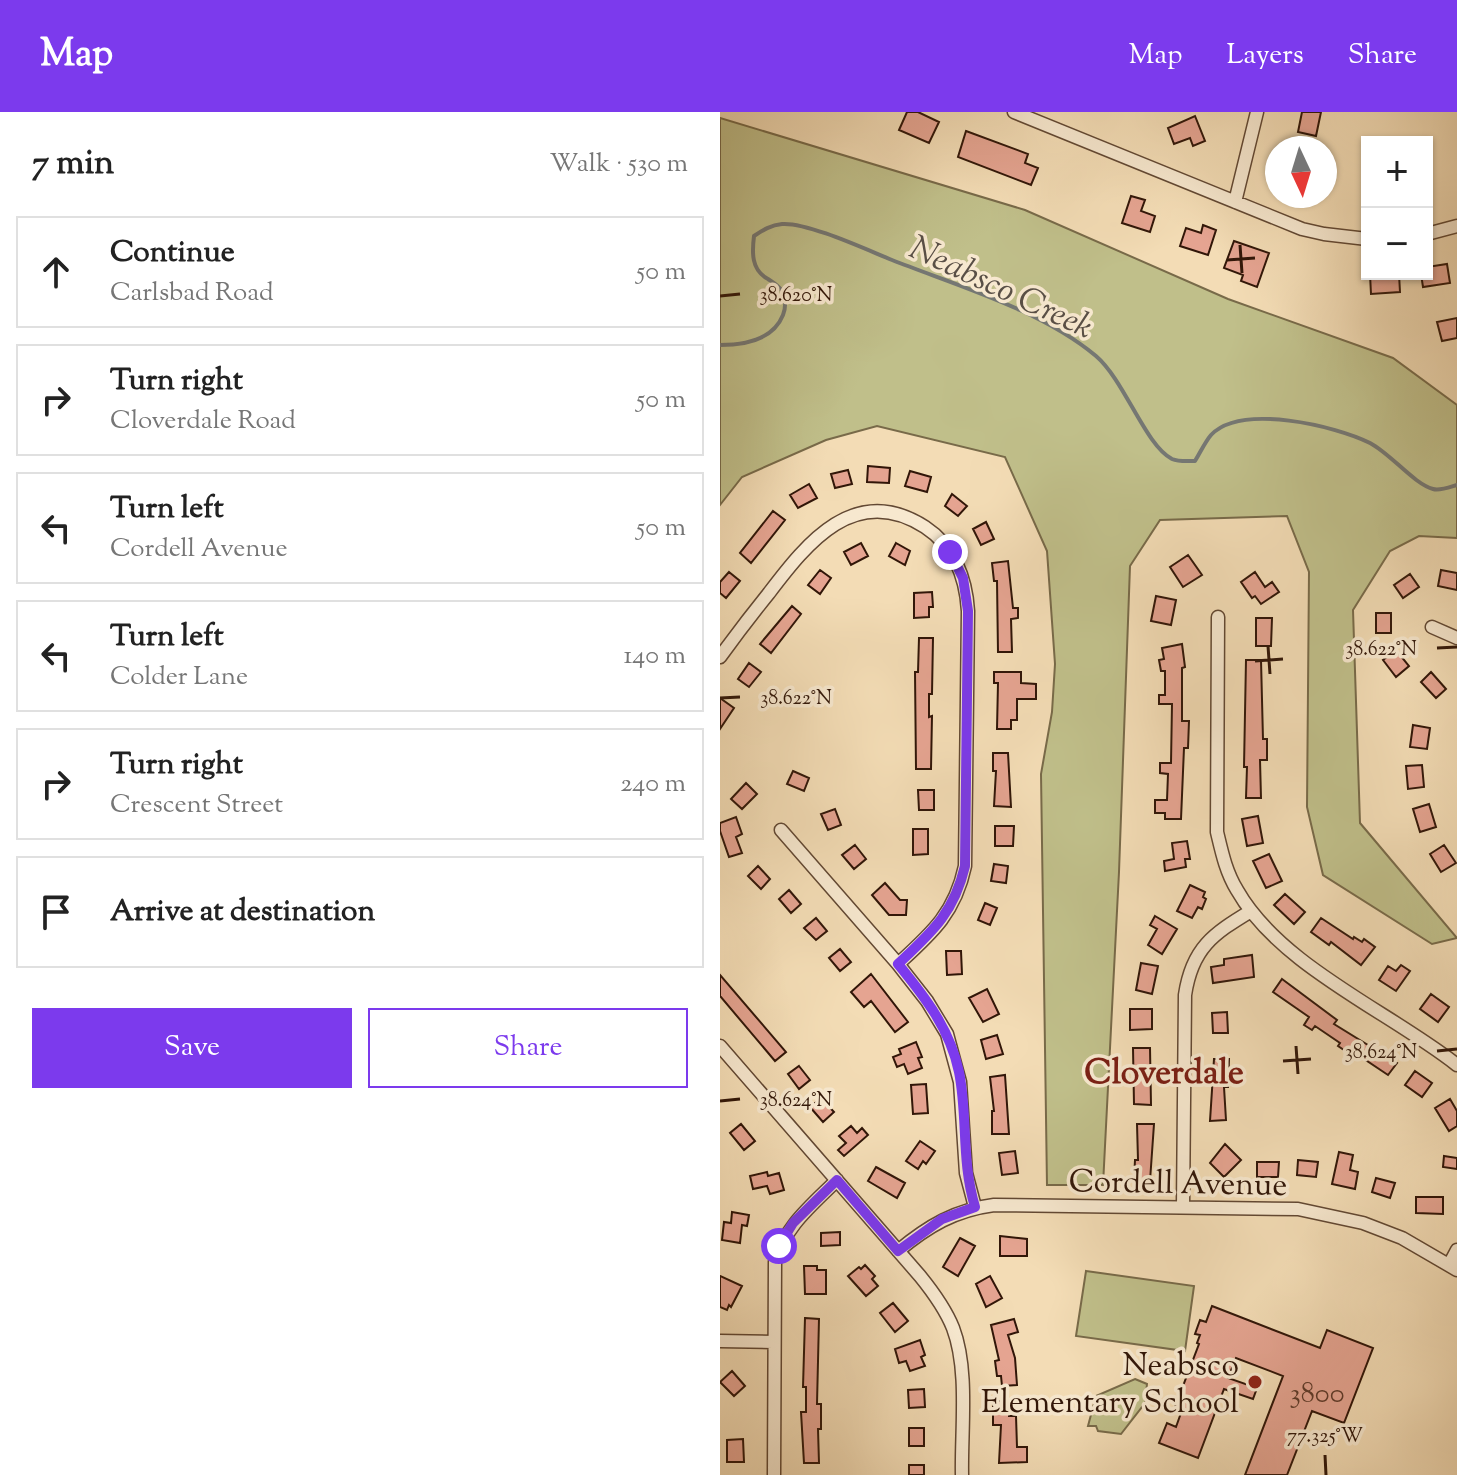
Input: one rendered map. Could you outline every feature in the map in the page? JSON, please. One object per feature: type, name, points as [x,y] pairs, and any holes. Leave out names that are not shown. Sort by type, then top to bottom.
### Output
[{"type":"street","points":[[1235,202],[1257,112]]},
{"type":"street","points":[[1019,113],[1302,229],[1361,238]]},
{"type":"street","points":[[1433,232],[1457,226]]},
{"type":"street","points":[[720,657],[803,548],[844,519],[872,513],[916,521],[940,539],[957,563],[963,578],[968,611],[965,866],[954,902],[944,918],[898,964]]},
{"type":"street","points":[[1218,617],[1217,832],[1228,872],[1251,911],[1273,934],[1309,964],[1457,1065]]},
{"type":"street","points":[[1432,627],[1457,638]]},
{"type":"street","points":[[781,830],[898,964],[939,1020],[956,1060],[966,1173],[975,1207]]},
{"type":"street","points":[[1183,1207],[1185,995],[1188,976],[1201,949],[1211,937],[1251,911]]},
{"type":"street","points":[[720,1046],[898,1251],[947,1314],[959,1348],[961,1368],[962,1475]]},
{"type":"street","points":[[774,1475],[773,1276],[779,1246],[793,1223],[837,1180]]},
{"type":"street","name":"Cordell Avenue","points":[[898,1251],[942,1219],[975,1207],[1274,1208],[1328,1214],[1363,1223],[1402,1238],[1453,1268]]},
{"type":"street","points":[[1453,1268],[1457,1250]]},
{"type":"street","points":[[720,1341],[773,1342]]},
{"type":"shaded area","points":[[720,118],[1025,210],[1228,299],[1393,358],[1457,405],[1457,538],[1419,536],[1390,551],[1353,610],[1360,823],[1457,938],[1432,944],[1323,875],[1307,807],[1309,572],[1287,516],[1160,520],[1130,566],[1103,1185],[1047,1185],[1041,774],[1052,712],[1055,664],[1047,551],[1005,457],[877,426],[826,440],[742,477],[720,505]]},
{"type":"shaded area","points":[[1086,1271],[1194,1286],[1185,1351],[1076,1336]]},
{"type":"shaded area","points":[[1135,1379],[1147,1384],[1145,1403],[1121,1434],[1098,1431],[1096,1426],[1088,1426],[1096,1396]]},
{"type":"building","points":[[907,112],[918,112],[939,122],[929,143],[899,130]]},
{"type":"building","points":[[1302,112],[1321,112],[1316,136],[1298,132]]},
{"type":"building","points":[[1195,116],[1205,141],[1193,146],[1190,138],[1174,144],[1168,128]]},
{"type":"building","points":[[966,131],[1028,154],[1025,163],[1038,168],[1031,185],[958,157]]},
{"type":"building","points":[[1131,196],[1145,200],[1141,211],[1155,216],[1150,232],[1122,223]]},
{"type":"building","points":[[1203,225],[1216,230],[1208,255],[1180,246],[1186,228],[1201,233]]},
{"type":"building","points":[[1234,241],[1269,253],[1257,287],[1241,281],[1243,275],[1224,268]]},
{"type":"building","points":[[1447,264],[1450,283],[1423,287],[1422,280],[1433,280],[1433,266]]},
{"type":"building","points":[[1370,280],[1399,280],[1400,292],[1371,294]]},
{"type":"building","points":[[1457,318],[1457,338],[1442,341],[1437,322]]},
{"type":"building","points":[[868,466],[890,468],[889,483],[867,482]]},
{"type":"building","points":[[848,470],[852,484],[835,488],[831,474]]},
{"type":"building","points":[[910,471],[931,477],[927,492],[905,486]]},
{"type":"building","points":[[809,484],[817,498],[798,508],[790,495]]},
{"type":"building","points":[[952,494],[967,506],[958,516],[945,506]]},
{"type":"building","points":[[773,511],[785,520],[751,563],[740,553]]},
{"type":"building","points":[[986,522],[994,539],[981,545],[973,529]]},
{"type":"building","points":[[861,543],[868,556],[851,565],[844,552]]},
{"type":"building","points":[[896,543],[910,551],[905,565],[889,556]]},
{"type":"building","points":[[1188,555],[1202,575],[1183,587],[1170,567]]},
{"type":"building","points":[[1008,561],[1013,608],[1018,608],[1018,618],[1011,619],[1012,652],[998,652],[997,581],[994,581],[992,563]]},
{"type":"building","points":[[820,570],[831,578],[820,594],[808,585]]},
{"type":"building","points":[[1441,570],[1457,573],[1457,590],[1438,586]]},
{"type":"building","points":[[729,572],[740,581],[726,598],[720,593],[720,582]]},
{"type":"building","points":[[1255,572],[1265,587],[1272,582],[1279,592],[1261,604],[1255,596],[1252,598],[1241,582]]},
{"type":"building","points":[[1410,574],[1419,587],[1403,598],[1394,585]]},
{"type":"building","points":[[932,592],[933,607],[929,607],[929,617],[914,618],[914,593]]},
{"type":"building","points":[[1156,596],[1176,600],[1171,625],[1151,621]]},
{"type":"building","points":[[792,606],[801,614],[771,653],[760,644]]},
{"type":"building","points":[[1376,613],[1391,613],[1391,633],[1376,633]]},
{"type":"building","points":[[1256,618],[1272,618],[1271,646],[1256,646]]},
{"type":"building","points":[[919,638],[933,638],[932,694],[929,694],[929,717],[932,716],[931,769],[916,769],[915,672],[918,672]]},
{"type":"building","points":[[1182,644],[1185,667],[1182,668],[1182,721],[1189,721],[1188,748],[1184,748],[1181,819],[1165,819],[1165,813],[1155,813],[1155,800],[1167,800],[1168,774],[1160,773],[1160,763],[1171,763],[1172,704],[1159,704],[1159,695],[1165,695],[1165,671],[1161,671],[1159,660],[1164,659],[1162,648]]},
{"type":"building","points":[[1396,650],[1409,666],[1396,677],[1383,660]]},
{"type":"building","points":[[1246,660],[1261,660],[1263,739],[1267,739],[1267,760],[1260,760],[1261,798],[1246,798]]},
{"type":"building","points":[[749,663],[761,672],[749,687],[738,679]]},
{"type":"building","points":[[994,672],[1021,672],[1021,683],[1036,684],[1036,699],[1017,699],[1017,720],[1011,720],[1011,729],[997,729],[998,683],[994,683]]},
{"type":"building","points":[[1431,672],[1446,689],[1436,698],[1421,682]]},
{"type":"building","points":[[720,698],[734,708],[720,729]]},
{"type":"building","points":[[1413,725],[1430,728],[1427,749],[1410,747]]},
{"type":"building","points":[[993,753],[1008,753],[1011,807],[994,806],[996,771],[993,771]]},
{"type":"building","points":[[1422,765],[1424,787],[1408,789],[1406,766]]},
{"type":"building","points":[[793,771],[809,778],[804,791],[787,784]]},
{"type":"building","points":[[746,783],[757,794],[742,809],[731,799]]},
{"type":"building","points":[[918,790],[934,790],[934,810],[919,810]]},
{"type":"building","points":[[1429,804],[1436,827],[1420,832],[1413,809]]},
{"type":"building","points":[[835,809],[841,825],[828,830],[821,814]]},
{"type":"building","points":[[1258,816],[1263,843],[1247,846],[1242,819]]},
{"type":"building","points":[[736,817],[742,834],[736,837],[742,853],[729,857],[720,823]]},
{"type":"building","points":[[995,826],[1014,826],[1013,846],[995,846]]},
{"type":"building","points":[[913,829],[928,829],[928,854],[913,855]]},
{"type":"building","points":[[1187,841],[1190,859],[1185,859],[1186,867],[1165,871],[1164,861],[1174,859],[1172,843]]},
{"type":"building","points":[[855,845],[866,859],[854,869],[842,855]]},
{"type":"building","points":[[1444,845],[1456,863],[1441,872],[1430,854]]},
{"type":"building","points":[[1269,854],[1282,881],[1266,888],[1253,861]]},
{"type":"building","points":[[994,864],[1008,866],[1006,883],[991,881]]},
{"type":"building","points":[[758,866],[770,879],[761,889],[748,876]]},
{"type":"building","points":[[885,883],[900,900],[907,900],[906,915],[889,915],[872,895]]},
{"type":"building","points":[[1190,885],[1205,892],[1203,897],[1206,899],[1202,909],[1198,907],[1192,918],[1177,911]]},
{"type":"building","points":[[789,890],[801,904],[791,913],[779,899]]},
{"type":"building","points":[[1285,894],[1305,912],[1294,924],[1274,905]]},
{"type":"building","points":[[985,903],[997,908],[990,925],[978,920]]},
{"type":"building","points":[[1155,916],[1177,929],[1162,954],[1148,945],[1157,929],[1150,925]]},
{"type":"building","points":[[816,918],[827,931],[816,940],[804,928]]},
{"type":"building","points":[[1321,918],[1353,939],[1362,942],[1364,939],[1375,947],[1361,965],[1331,942],[1329,945],[1311,932]]},
{"type":"building","points":[[840,949],[851,962],[840,971],[829,958]]},
{"type":"building","points":[[946,951],[961,951],[962,974],[947,975]]},
{"type":"building","points":[[1252,955],[1254,977],[1213,983],[1211,967],[1224,965],[1224,959]]},
{"type":"building","points":[[1141,963],[1158,966],[1152,994],[1136,990]]},
{"type":"building","points":[[1401,965],[1410,971],[1396,991],[1379,980],[1388,966],[1396,971]]},
{"type":"building","points":[[871,974],[908,1022],[895,1032],[871,1001],[864,1007],[851,992]]},
{"type":"building","points":[[720,975],[786,1052],[775,1061],[720,996]]},
{"type":"building","points":[[1282,979],[1337,1020],[1334,1024],[1397,1063],[1388,1075],[1338,1046],[1340,1043],[1315,1026],[1312,1030],[1304,1025],[1309,1017],[1273,992]]},
{"type":"building","points":[[987,989],[999,1014],[983,1022],[969,998]]},
{"type":"building","points":[[1431,994],[1449,1007],[1438,1022],[1420,1009]]},
{"type":"building","points":[[1130,1009],[1152,1009],[1152,1029],[1130,1030]]},
{"type":"building","points":[[1227,1012],[1228,1033],[1213,1033],[1212,1013]]},
{"type":"building","points":[[997,1035],[1003,1054],[986,1059],[981,1040]]},
{"type":"building","points":[[916,1042],[922,1057],[918,1058],[922,1068],[908,1074],[904,1064],[897,1067],[893,1057],[901,1054],[899,1049]]},
{"type":"building","points":[[1133,1048],[1150,1048],[1151,1105],[1134,1104]]},
{"type":"building","points":[[1214,1059],[1229,1059],[1228,1087],[1224,1087],[1226,1120],[1210,1121]]},
{"type":"building","points":[[799,1066],[810,1080],[799,1089],[788,1074]]},
{"type":"building","points":[[1415,1071],[1432,1083],[1422,1097],[1405,1085]]},
{"type":"building","points":[[1005,1075],[1009,1134],[992,1134],[994,1111],[990,1077]]},
{"type":"building","points":[[926,1084],[928,1113],[913,1114],[911,1085]]},
{"type":"building","points":[[821,1098],[834,1112],[823,1122],[810,1107]]},
{"type":"building","points":[[1450,1099],[1457,1111],[1457,1126],[1449,1131],[1435,1108]]},
{"type":"building","points":[[741,1124],[755,1141],[744,1150],[730,1133]]},
{"type":"building","points":[[1137,1124],[1154,1124],[1150,1181],[1134,1180],[1135,1160],[1138,1160]]},
{"type":"building","points":[[851,1126],[857,1133],[862,1128],[868,1135],[844,1156],[838,1150],[846,1143],[839,1136]]},
{"type":"building","points":[[920,1141],[935,1151],[918,1169],[906,1161]]},
{"type":"building","points":[[1225,1144],[1241,1160],[1224,1177],[1210,1163]]},
{"type":"building","points":[[1015,1151],[1018,1173],[1002,1175],[999,1153]]},
{"type":"building","points":[[1339,1152],[1353,1155],[1350,1170],[1358,1172],[1355,1189],[1332,1184]]},
{"type":"building","points":[[1444,1156],[1457,1158],[1457,1169],[1443,1167]]},
{"type":"building","points":[[1298,1160],[1318,1162],[1316,1177],[1297,1175]]},
{"type":"building","points":[[1257,1162],[1279,1162],[1278,1177],[1257,1177]]},
{"type":"building","points":[[876,1167],[905,1183],[897,1198],[868,1181]]},
{"type":"building","points":[[767,1172],[768,1176],[779,1173],[784,1190],[770,1194],[767,1186],[753,1189],[750,1176]]},
{"type":"building","points":[[1376,1178],[1395,1183],[1390,1198],[1372,1192]]},
{"type":"building","points":[[1416,1197],[1443,1197],[1443,1214],[1416,1213]]},
{"type":"building","points":[[732,1212],[749,1215],[747,1226],[742,1225],[740,1243],[722,1240],[724,1222],[731,1223]]},
{"type":"building","points":[[840,1232],[840,1245],[821,1246],[821,1233]]},
{"type":"building","points":[[1000,1236],[1027,1239],[1027,1256],[1000,1256]]},
{"type":"building","points":[[960,1238],[975,1246],[958,1276],[943,1267]]},
{"type":"building","points":[[865,1265],[875,1276],[872,1279],[878,1286],[866,1296],[848,1276]]},
{"type":"building","points":[[804,1266],[826,1270],[826,1294],[805,1294]]},
{"type":"building","points":[[720,1276],[742,1286],[727,1310],[720,1307]]},
{"type":"building","points":[[990,1276],[1002,1298],[986,1307],[976,1284]]},
{"type":"building","points":[[893,1303],[908,1321],[895,1332],[880,1313]]},
{"type":"building","name":"Neabsco Elementary School","points":[[1212,1306],[1320,1348],[1327,1330],[1373,1348],[1344,1423],[1312,1411],[1287,1475],[1245,1475],[1283,1376],[1236,1358],[1228,1378],[1257,1388],[1253,1399],[1224,1389],[1198,1458],[1159,1443],[1167,1423],[1176,1427],[1182,1410],[1175,1407],[1199,1344],[1200,1335],[1195,1334],[1200,1320],[1206,1322]]},
{"type":"building","points":[[805,1318],[819,1319],[819,1463],[804,1463],[801,1412],[806,1412],[806,1387],[803,1387]]},
{"type":"building","points":[[1014,1319],[1018,1332],[1008,1335],[1015,1358],[1017,1385],[1002,1386],[1001,1376],[997,1376],[995,1361],[999,1360],[991,1325]]},
{"type":"building","points":[[920,1340],[925,1366],[910,1371],[906,1361],[899,1363],[895,1349]]},
{"type":"building","points":[[732,1371],[745,1386],[734,1396],[720,1382]]},
{"type":"building","points":[[924,1389],[925,1407],[909,1408],[908,1390]]},
{"type":"building","points":[[993,1401],[1009,1401],[1009,1416],[1016,1416],[1017,1447],[1027,1447],[1027,1462],[999,1463],[1001,1425],[993,1425]]},
{"type":"building","points":[[909,1428],[924,1428],[924,1446],[909,1446]]},
{"type":"building","points":[[743,1439],[744,1462],[727,1462],[727,1440]]},
{"type":"building","points":[[909,1465],[924,1465],[924,1475],[909,1475]]},
{"type":"waterway","name":"Neabsco Creek","points":[[720,345],[739,344],[765,335],[778,323],[785,309],[782,291],[758,271],[753,254],[754,236],[774,225],[806,227],[998,300],[1074,340],[1106,367],[1153,441],[1172,459],[1195,461],[1211,435],[1225,425],[1244,420],[1289,421],[1335,430],[1370,443],[1433,489],[1457,485]]},
{"type":"place","name":"Neabsco Elementary School","points":[[1255,1382]]},
{"type":"district","name":"Cloverdale","points":[[1164,1071]]},
{"type":"route","points":[[779,1246],[793,1223],[837,1180],[898,1251],[942,1219],[975,1207],[966,1173],[956,1060],[939,1020],[898,964],[944,918],[954,902],[965,866],[968,611],[963,578],[950,552]]}]
